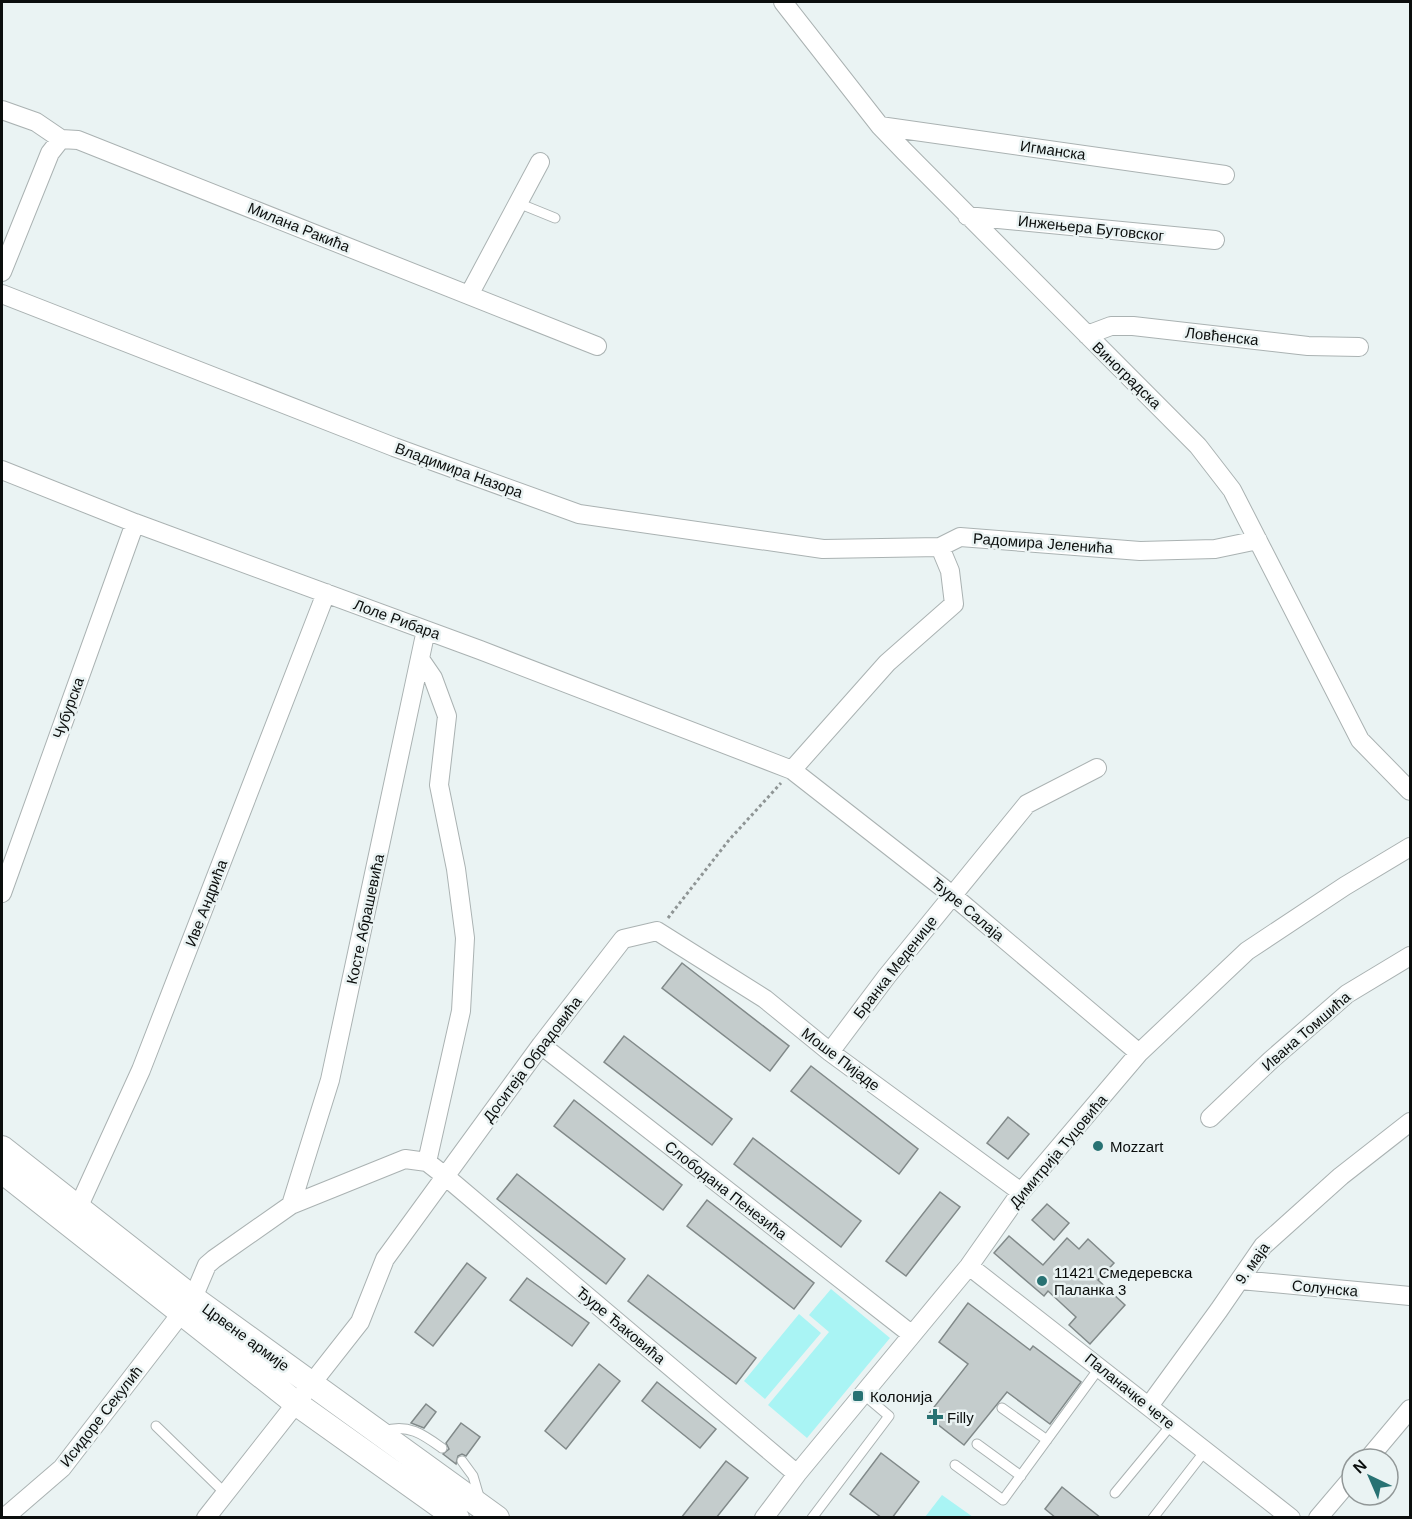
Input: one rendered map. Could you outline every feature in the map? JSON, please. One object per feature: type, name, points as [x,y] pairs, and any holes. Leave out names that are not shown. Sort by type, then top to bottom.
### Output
[{"type":"main road","name":"Црвене армије","points":[[2,1148],[78,1208],[186,1305]]},
{"type":"main road","name":"Црвене армије","points":[[2,1171],[304,1394],[457,1518]]},
{"type":"main road","name":"Црвене армије","points":[[304,1394],[381,1432],[489,1511]]},
{"type":"street","name":"Виноградска","points":[[783,2],[880,126],[1198,446],[1232,490],[1360,740],[1410,792]]},
{"type":"street","name":"Милана Ракића","points":[[2,110],[36,122],[61,139],[78,140],[597,346]]},
{"type":"street","name":"Игманска","points":[[880,126],[1225,175]]},
{"type":"street","points":[[2,272],[50,153],[61,139]]},
{"type":"street","points":[[469,295],[540,162]]},
{"type":"street","name":"Инжењера Бутовског","points":[[967,216],[1215,240]]},
{"type":"street","name":"Владимира Назора","points":[[2,294],[394,447],[579,514],[824,549],[940,546]]},
{"type":"street","name":"Ловћенска","points":[[1087,335],[1111,326],[1133,326],[1308,346],[1359,347]]},
{"type":"street","name":"Лоле Рибара","points":[[2,470],[135,523],[426,630],[792,770]]},
{"type":"street","name":"Чубурска","points":[[2,893],[135,523]]},
{"type":"street","name":"Радомира Јеленића","points":[[940,546],[960,537],[1140,551],[1215,549],[1258,540]]},
{"type":"street","points":[[792,770],[887,663],[954,604],[950,571],[940,546]]},
{"type":"street","name":"Иве Андрића","points":[[78,1208],[141,1070],[326,593]]},
{"type":"street","name":"Косте Абрашевића","points":[[291,1205],[330,1080],[426,630]]},
{"type":"street","points":[[420,659],[433,678],[447,716],[439,784],[456,869],[465,938],[461,1011],[427,1161]]},
{"type":"street","name":"Бранка Меденице","points":[[830,1053],[887,976],[1027,804],[1097,768]]},
{"type":"street","name":"Ђуре Салаја","points":[[792,770],[952,895],[1139,1053]]},
{"type":"street","name":"Димитрија Туцовића","points":[[764,1518],[797,1474],[969,1266],[1021,1192],[1139,1053],[1247,951],[1344,886],[1410,847]]},
{"type":"street","name":"Доситеја Обрадовића","points":[[206,1518],[360,1322],[385,1259],[541,1045],[623,939],[657,931]]},
{"type":"street","name":"Моше Пијаде","points":[[657,931],[765,999],[830,1053],[1021,1192]]},
{"type":"street","name":"Ивана Томшића","points":[[1210,1118],[1271,1060],[1347,994],[1410,956]]},
{"type":"street","name":"Слободана Пенезића","points":[[541,1045],[911,1334]]},
{"type":"street","name":"9. маја","points":[[1149,1406],[1263,1246],[1341,1176],[1410,1122]]},
{"type":"street","points":[[186,1305],[207,1265],[291,1205],[405,1159],[427,1161],[445,1176]]},
{"type":"street","name":"Ђуре Ђаковића","points":[[445,1176],[797,1474]]},
{"type":"street","name":"Паланачке чете","points":[[969,1266],[1291,1518]]},
{"type":"street","name":"Солунска","points":[[1240,1280],[1410,1296]]},
{"type":"street","name":"Исидоре Секулић","points":[[4,1518],[62,1468],[186,1305]]},
{"type":"street","points":[[1378,1447],[1410,1409]]},
{"type":"street","points":[[1318,1518],[1340,1492]]},
{"type":"lane","points":[[518,203],[555,218]]},
{"type":"lane","points":[[955,1465],[1003,1500],[1100,1367]]},
{"type":"lane","points":[[812,1518],[889,1416],[863,1394]]},
{"type":"lane","points":[[1002,1408],[1047,1440]]},
{"type":"lane","points":[[1115,1494],[1172,1424]]},
{"type":"lane","points":[[156,1426],[225,1493]]},
{"type":"lane","points":[[381,1432],[401,1428],[414,1430],[442,1448]]},
{"type":"lane","points":[[977,1444],[1021,1476]]},
{"type":"lane","points":[[1153,1518],[1205,1451]]},
{"type":"lane","points":[[462,1461],[469,1469],[489,1511]]},
{"type":"path","points":[[657,931],[729,840],[792,770]]},
{"type":"shaded area","points":[[831,1289],[890,1338],[807,1438],[768,1405],[829,1332],[809,1315]]},
{"type":"shaded area","points":[[799,1314],[821,1333],[765,1399],[744,1381]]},
{"type":"shaded area","points":[[942,1495],[973,1517],[925,1517]]},
{"type":"building","points":[[682,963],[789,1046],[770,1071],[662,988]]},
{"type":"building","points":[[624,1036],[732,1119],[712,1145],[604,1062]]},
{"type":"building","points":[[811,1066],[918,1149],[899,1174],[791,1091]]},
{"type":"building","points":[[574,1100],[682,1185],[663,1210],[554,1126]]},
{"type":"building","points":[[1008,1117],[1029,1134],[1008,1159],[987,1143]]},
{"type":"building","points":[[753,1138],[861,1221],[841,1247],[734,1164]]},
{"type":"building","points":[[517,1174],[625,1259],[606,1284],[497,1199]]},
{"type":"building","points":[[940,1192],[960,1207],[906,1276],[886,1261]]},
{"type":"building","points":[[707,1200],[814,1283],[794,1309],[687,1226]]},
{"type":"building","points":[[1047,1204],[1069,1223],[1054,1240],[1032,1220]]},
{"type":"building","points":[[1009,1236],[1043,1265],[1067,1238],[1079,1249],[1088,1239],[1114,1263],[1098,1280],[1125,1305],[1090,1344],[1069,1325],[1076,1317],[1048,1291],[1044,1296],[994,1253]]},
{"type":"building","points":[[467,1263],[486,1278],[433,1346],[415,1332]]},
{"type":"building","points":[[648,1275],[756,1358],[736,1384],[628,1301]]},
{"type":"building","points":[[527,1278],[589,1323],[572,1346],[510,1300]]},
{"type":"building","points":[[968,1303],[1030,1350],[1033,1346],[1081,1382],[1050,1424],[1007,1392],[964,1445],[927,1416],[968,1364],[939,1342]]},
{"type":"building","points":[[599,1364],[620,1381],[566,1449],[545,1431]]},
{"type":"building","points":[[657,1382],[716,1429],[700,1448],[642,1401]]},
{"type":"building","points":[[426,1404],[436,1412],[424,1428],[411,1423]]},
{"type":"building","points":[[461,1423],[480,1437],[466,1456],[462,1454],[458,1456],[456,1464],[443,1454],[449,1449],[446,1443]]},
{"type":"building","points":[[881,1453],[919,1482],[892,1518],[882,1518],[850,1494]]},
{"type":"building","points":[[726,1461],[748,1478],[716,1518],[681,1518]]},
{"type":"building","points":[[1062,1487],[1101,1518],[1056,1518],[1045,1509]]},
{"type":"place","name":"Mozzart","points":[[1098,1146]]},
{"type":"place","name":"11421 Смедеревска Паланка 3","points":[[1042,1281]]},
{"type":"place","name":"Колонија","points":[[858,1396]]},
{"type":"place","name":"Filly","points":[[935,1417]]}]
